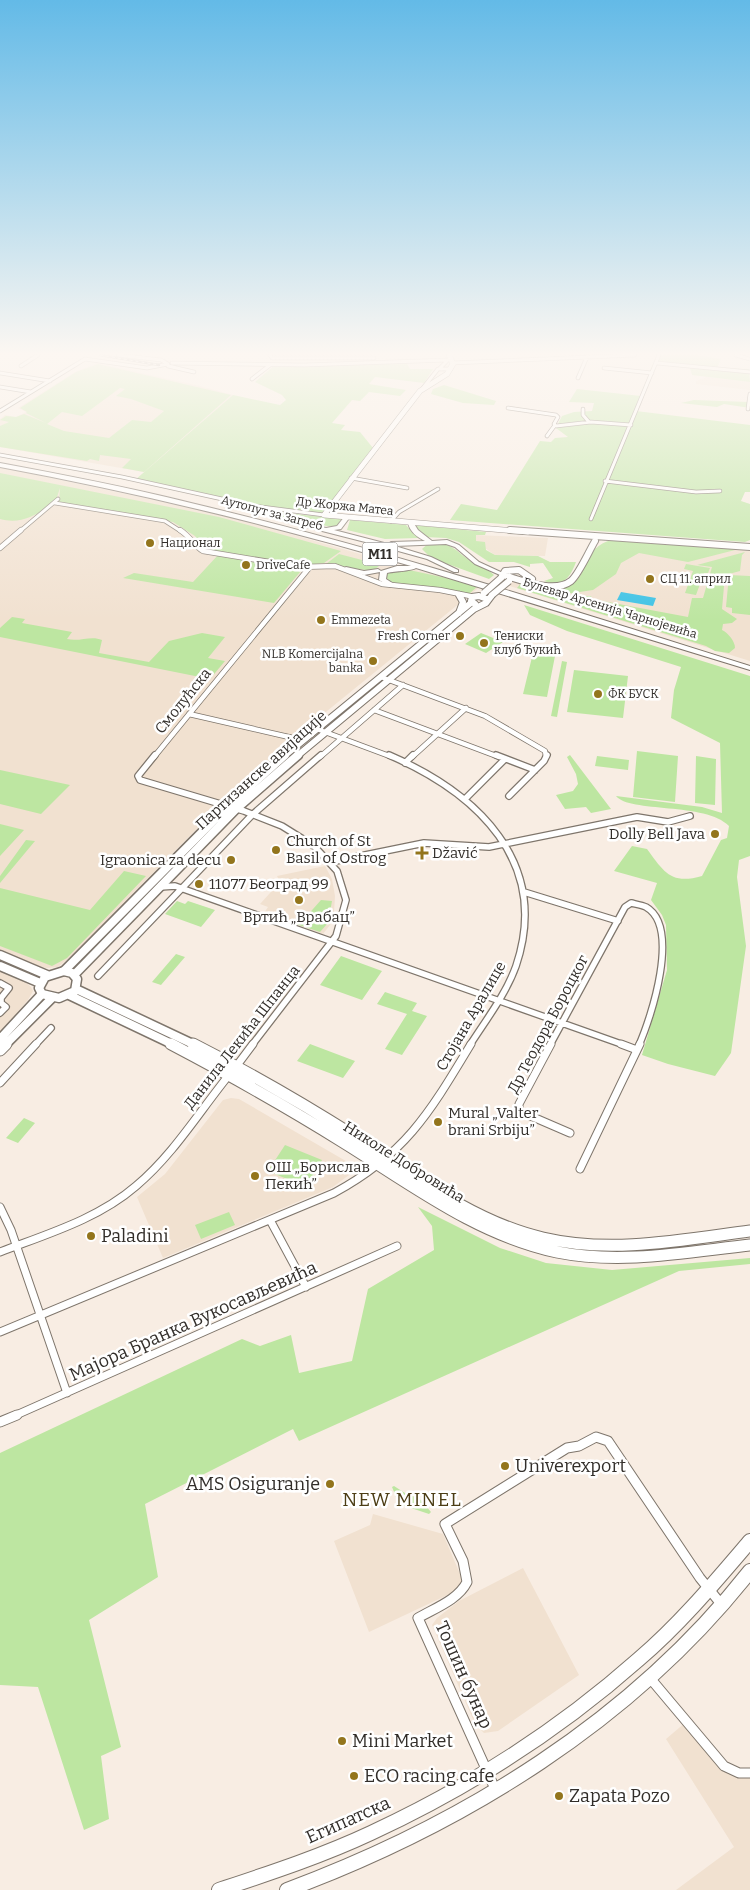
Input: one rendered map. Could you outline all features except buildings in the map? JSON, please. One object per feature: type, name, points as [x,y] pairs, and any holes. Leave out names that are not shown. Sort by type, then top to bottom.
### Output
[{"type":"highway","name":"Аутопут за Загреб","points":[[0,463],[154,491],[275,520],[463,574]]},
{"type":"highway","name":"Аутопут за Загреб","points":[[0,463],[143,492],[283,526],[477,583]]},
{"type":"highway","points":[[322,529],[336,529],[343,525],[348,518]]},
{"type":"highway","points":[[275,520],[346,534],[375,542],[429,558],[463,574]]},
{"type":"highway","points":[[411,523],[412,527],[423,538],[430,541]]},
{"type":"highway","points":[[343,525],[342,530],[346,534]]},
{"type":"highway","points":[[283,526],[376,558],[477,583]]},
{"type":"highway","points":[[429,558],[420,549],[422,544],[430,541]]},
{"type":"highway","points":[[375,542],[397,544],[430,541],[451,544],[476,562],[502,576]]},
{"type":"highway","points":[[376,558],[383,566],[379,573],[378,583]]},
{"type":"highway","points":[[476,562],[510,569]]},
{"type":"highway","points":[[359,576],[395,568],[413,568]]},
{"type":"highway","points":[[346,569],[364,573],[379,573]]},
{"type":"highway","points":[[379,573],[382,579],[393,586]]},
{"type":"highway","name":"Булевар Арсенија Чарнојевића","points":[[463,574],[750,668]]},
{"type":"highway","name":"Булевар Арсенија Чарнојевића","points":[[477,583],[702,651],[750,663]]},
{"type":"main road","points":[[324,515],[379,443]]},
{"type":"main road","name":"Др Жоржа Матеа","points":[[324,515],[574,535],[599,539],[620,538],[750,547]]},
{"type":"main road","points":[[502,576],[516,577],[548,586],[559,586],[571,581],[591,548],[599,539]]},
{"type":"main road","points":[[510,569],[516,577]]},
{"type":"main road","name":"Партизанске авијације","points":[[384,678],[474,609],[480,598],[510,569]]},
{"type":"main road","name":"Партизанске авијације","points":[[74,975],[232,808],[459,613],[516,577]]},
{"type":"main road","points":[[456,594],[462,602],[459,613]]},
{"type":"main road","name":"Партизанске авијације","points":[[64,971],[302,740],[321,730]]},
{"type":"main road","points":[[0,955],[47,975]]},
{"type":"main road","points":[[0,966],[40,983]]},
{"type":"main road","points":[[0,1050],[52,998],[73,992],[78,981],[74,975],[64,971],[47,975],[40,983],[40,990],[42,994],[52,998]]},
{"type":"main road","name":"Николе Добровића","points":[[73,992],[154,1024],[236,1066],[329,1120],[385,1163],[484,1227],[519,1242],[553,1251],[585,1256],[628,1257],[750,1245]]},
{"type":"main road","name":"Николе Добровића","points":[[73,992],[230,1075],[385,1163],[466,1206],[517,1230],[545,1238],[595,1245],[635,1244],[750,1231]]},
{"type":"main road","points":[[0,1039],[42,994]]},
{"type":"main road","points":[[486,1772],[514,1755],[600,1693],[656,1646],[709,1591],[750,1541]]},
{"type":"main road","points":[[286,1890],[391,1849],[496,1793],[587,1730],[649,1677],[721,1604],[750,1571]]},
{"type":"main road","name":"Египатска","points":[[219,1890],[337,1848],[412,1813],[486,1772]]},
{"type":"street","points":[[590,519],[623,443]]},
{"type":"street","name":"Др Жоржа Матеа","points":[[0,455],[117,476],[254,506],[324,515]]},
{"type":"street","points":[[351,478],[407,488]]},
{"type":"street","points":[[605,481],[701,493],[720,491]]},
{"type":"street","points":[[391,521],[400,512],[426,499],[438,489]]},
{"type":"street","points":[[0,548],[57,501],[162,520],[173,524],[191,537],[200,550],[309,568],[328,566],[346,569],[378,583],[480,598]]},
{"type":"street","name":"Смолућска","points":[[232,808],[138,778],[309,568]]},
{"type":"street","points":[[384,678],[466,708],[502,724],[545,751],[547,756],[509,796]]},
{"type":"street","points":[[98,976],[252,815],[403,685]]},
{"type":"street","points":[[405,763],[466,708]]},
{"type":"street","points":[[374,710],[535,770]]},
{"type":"street","points":[[189,714],[302,740]]},
{"type":"street","name":"Стојана Аралице","points":[[0,1332],[334,1193],[385,1163],[416,1130],[497,1000],[514,969],[525,928],[524,892],[516,866],[505,844],[488,820],[465,798],[432,775],[321,730]]},
{"type":"street","points":[[465,798],[504,759]]},
{"type":"street","name":"Данила Лекића Шпанца","points":[[0,1252],[88,1216],[136,1186],[173,1146],[332,942],[342,922],[345,901],[341,881],[332,862],[304,837],[232,808]]},
{"type":"street","points":[[332,862],[424,843],[480,848],[637,817],[670,822],[690,816]]},
{"type":"street","points":[[169,876],[175,886]]},
{"type":"street","points":[[158,888],[175,886],[637,1050],[580,1169]]},
{"type":"street","points":[[524,892],[618,922]]},
{"type":"street","name":"Др Теодора Бороцког","points":[[570,1133],[523,1114],[518,1108],[520,1100],[629,903],[641,905],[655,915],[659,922],[661,944],[658,986],[637,1050]]},
{"type":"street","points":[[0,983],[9,988],[2,995],[0,1001],[6,1006],[0,1013]]},
{"type":"street","points":[[0,1083],[51,1028]]},
{"type":"street","points":[[0,1207],[16,1246],[67,1393]]},
{"type":"street","points":[[270,1220],[306,1287]]},
{"type":"street","name":"Мајора Бранка Вукосављевића","points":[[0,1422],[397,1246]]},
{"type":"street","name":"Тошин бунар","points":[[486,1772],[418,1618],[462,1592],[468,1582],[468,1572],[445,1524],[541,1467],[558,1453],[593,1438],[601,1437],[608,1441],[709,1591]]},
{"type":"street","points":[[709,1591],[721,1604]]},
{"type":"street","points":[[649,1677],[722,1764],[739,1773],[750,1773]]},
{"type":"street","points":[[486,1772],[496,1793]]},
{"type":"shaded area","points":[[0,443],[177,443],[144,472],[0,447]]},
{"type":"shaded area","points":[[0,467],[224,515],[416,570],[482,585],[300,733],[224,801],[58,967],[37,967],[0,952]]},
{"type":"shaded area","points":[[476,535],[548,538],[545,556],[495,555],[476,542]]},
{"type":"shaded area","points":[[595,548],[750,548],[750,661],[506,585],[511,581],[542,586],[569,585]]},
{"type":"shaded area","name":"Вртић „Врабац”","points":[[325,866],[332,879],[335,896],[334,913],[330,925],[323,934],[264,913],[268,907],[260,904],[280,882],[277,876]]},
{"type":"shaded area","points":[[0,970],[22,979],[33,991],[28,1000],[0,1032]]},
{"type":"shaded area","name":"ОШ „Борислав Пекић”","points":[[239,1099],[351,1164],[353,1172],[333,1187],[163,1258],[137,1197],[165,1174],[223,1100]]},
{"type":"shaded area","points":[[373,1514],[443,1534],[463,1581],[458,1590],[369,1632],[334,1541],[370,1525]]},
{"type":"shaded area","points":[[523,1568],[579,1675],[498,1731],[484,1733],[475,1724],[432,1625],[437,1618],[459,1601]]},
{"type":"shaded area","points":[[686,1722],[724,1766],[750,1773],[750,1890],[676,1890],[734,1847],[666,1739]]},
{"type":"green space","points":[[0,443],[177,443],[144,472],[122,468],[131,459],[100,455],[99,461],[90,459],[87,461],[0,447]]},
{"type":"green space","points":[[177,443],[369,443],[373,448],[324,515],[263,508],[135,480]]},
{"type":"green space","points":[[539,443],[750,443],[750,492],[745,492],[741,501],[750,504],[750,540],[745,542],[450,520],[461,504],[497,510]]},
{"type":"green space","points":[[0,473],[219,517],[341,551],[324,563],[306,565],[274,603],[123,578],[134,573],[193,582],[219,554],[203,548],[195,536],[173,522],[59,503],[60,488],[55,503],[35,514],[15,521],[0,519]]},
{"type":"green space","points":[[278,512],[341,519],[338,525],[332,527],[263,514]]},
{"type":"green space","points":[[350,520],[406,525],[418,538],[385,539],[347,530]]},
{"type":"green space","points":[[414,525],[486,532],[485,535],[476,535],[476,541],[485,542],[486,550],[495,555],[538,556],[550,562],[576,562],[565,580],[551,583],[544,581],[553,578],[543,563],[530,564],[530,567],[514,562],[489,562],[459,542],[446,538],[424,537]]},
{"type":"green space","points":[[614,539],[743,548],[688,562],[639,553],[621,563],[616,574],[593,590],[566,594],[541,587],[563,588],[576,582],[595,549],[603,543]]},
{"type":"green space","points":[[430,542],[450,546],[494,575],[489,579],[431,558],[422,549]]},
{"type":"green space","points":[[745,552],[742,555],[740,571],[725,575],[722,609],[737,619],[732,623],[723,624],[722,630],[731,637],[735,645],[735,648],[729,653],[715,651],[706,646],[517,588],[521,583],[569,596],[591,596],[592,599],[688,617],[692,598],[703,598],[712,567],[697,565]]},
{"type":"green space","points":[[339,554],[362,560],[367,558],[377,561],[379,566],[372,571],[326,564]]},
{"type":"green space","points":[[686,564],[710,568],[708,573],[704,573],[696,595],[685,593],[693,571],[684,569]]},
{"type":"green space","points":[[409,570],[479,585],[469,594],[391,583],[384,575],[387,572]]},
{"type":"green space","points":[[729,575],[750,576],[750,615],[732,613],[732,608],[726,607]]},
{"type":"green space","points":[[524,605],[750,676],[750,856],[739,860],[737,877],[746,946],[731,1053],[715,1076],[642,1055],[667,970],[666,925],[662,915],[651,900],[657,883],[614,871],[632,846],[647,849],[664,870],[675,877],[683,879],[702,876],[721,840],[727,838],[729,826],[718,819],[703,814],[687,810],[636,804],[624,801],[616,796],[702,807],[722,813],[720,743],[671,718],[674,690],[681,667],[567,631],[530,615]]},
{"type":"green space","points":[[12,617],[25,619],[22,623],[72,632],[67,639],[94,638],[102,640],[99,653],[149,662],[169,641],[202,633],[225,637],[208,658],[225,661],[210,679],[0,637],[0,628]]},
{"type":"green space","name":"Тениски клуб Ђукић","points":[[481,633],[503,642],[486,653],[465,644]]},
{"type":"green space","points":[[533,653],[555,656],[547,697],[523,694]]},
{"type":"green space","points":[[562,661],[567,662],[557,717],[551,716]]},
{"type":"green space","name":"ФК БУСК","points":[[574,670],[628,676],[623,718],[567,712]]},
{"type":"green space","points":[[637,751],[678,756],[675,802],[633,797]]},
{"type":"green space","points":[[570,755],[611,809],[591,813],[586,807],[565,809],[556,795],[573,791],[578,784],[576,774],[567,757]]},
{"type":"green space","points":[[597,756],[629,760],[628,770],[595,766]]},
{"type":"green space","points":[[696,756],[716,759],[715,805],[695,803]]},
{"type":"green space","points":[[0,770],[70,785],[41,814],[0,804]]},
{"type":"green space","points":[[0,824],[24,830],[0,856]]},
{"type":"green space","points":[[26,840],[35,841],[0,883],[0,876]]},
{"type":"green space","points":[[124,871],[146,876],[67,958],[52,966],[0,946],[0,888],[90,910]]},
{"type":"green space","points":[[321,900],[332,901],[328,923],[320,932],[293,923],[297,919],[305,918]]},
{"type":"green space","points":[[177,901],[185,904],[188,901],[215,910],[201,927],[165,914]]},
{"type":"green space","points":[[176,954],[185,957],[161,985],[152,982]]},
{"type":"green space","points":[[341,956],[382,971],[362,1000],[320,985]]},
{"type":"green space","points":[[385,992],[417,1003],[412,1011],[427,1016],[402,1055],[385,1049],[407,1014],[377,1004]]},
{"type":"green space","points":[[310,1044],[355,1061],[343,1078],[297,1061]]},
{"type":"green space","points":[[24,1118],[35,1123],[18,1143],[6,1138]]},
{"type":"green space","points":[[285,1145],[322,1160],[306,1187],[268,1171]]},
{"type":"green space","points":[[418,1207],[500,1248],[546,1263],[612,1270],[750,1258],[750,1264],[679,1271],[299,1441],[293,1429],[145,1504],[158,1577],[89,1620],[121,1747],[101,1756],[109,1819],[84,1830],[38,1687],[0,1685],[0,1453],[242,1339],[260,1346],[291,1335],[299,1373],[352,1361],[368,1289],[434,1250],[432,1226]]},
{"type":"green space","points":[[229,1212],[235,1225],[201,1239],[195,1225]]},
{"type":"green space","points":[[394,1486],[408,1495],[419,1498],[431,1512],[429,1514],[399,1504],[392,1487]]},
{"type":"water","points":[[621,592],[656,598],[653,606],[617,600]]},
{"type":"place","name":"Национал","points":[[150,543]]},
{"type":"place","name":"DriveCafe","points":[[246,565]]},
{"type":"place","name":"СЦ 11. април","points":[[650,579]]},
{"type":"place","name":"Emmezeta","points":[[321,620]]},
{"type":"place","name":"Fresh Corner","points":[[460,636]]},
{"type":"place","name":"Тениски клуб Ђукић","points":[[484,643]]},
{"type":"place","name":"NLB Komercijalna banka","points":[[373,661]]},
{"type":"place","name":"ФК БУСК","points":[[598,694]]},
{"type":"place","name":"Dolly Bell Java","points":[[715,834]]},
{"type":"place","name":"Church of St Basil of Ostrog","points":[[276,850]]},
{"type":"place","name":"Džavić","points":[[422,853]]},
{"type":"place","name":"Igraonica za decu","points":[[231,860]]},
{"type":"place","name":"11077 Београд 99","points":[[199,884]]},
{"type":"place","name":"Вртић „Врабац”","points":[[299,900]]},
{"type":"place","name":"Mural „Valter brani Srbiju”","points":[[438,1122]]},
{"type":"place","name":"ОШ „Борислав Пекић”","points":[[255,1176]]},
{"type":"place","name":"Paladini","points":[[91,1236]]},
{"type":"place","name":"Univerexport","points":[[505,1466]]},
{"type":"place","name":"AMS Osiguranje","points":[[330,1484]]},
{"type":"place","name":"Mini Market","points":[[342,1741]]},
{"type":"place","name":"ECO racing cafe","points":[[354,1776]]},
{"type":"place","name":"Zapata Pozo","points":[[559,1796]]},
{"type":"district","name":"NEW MINEL","points":[[402,1499]]}]
